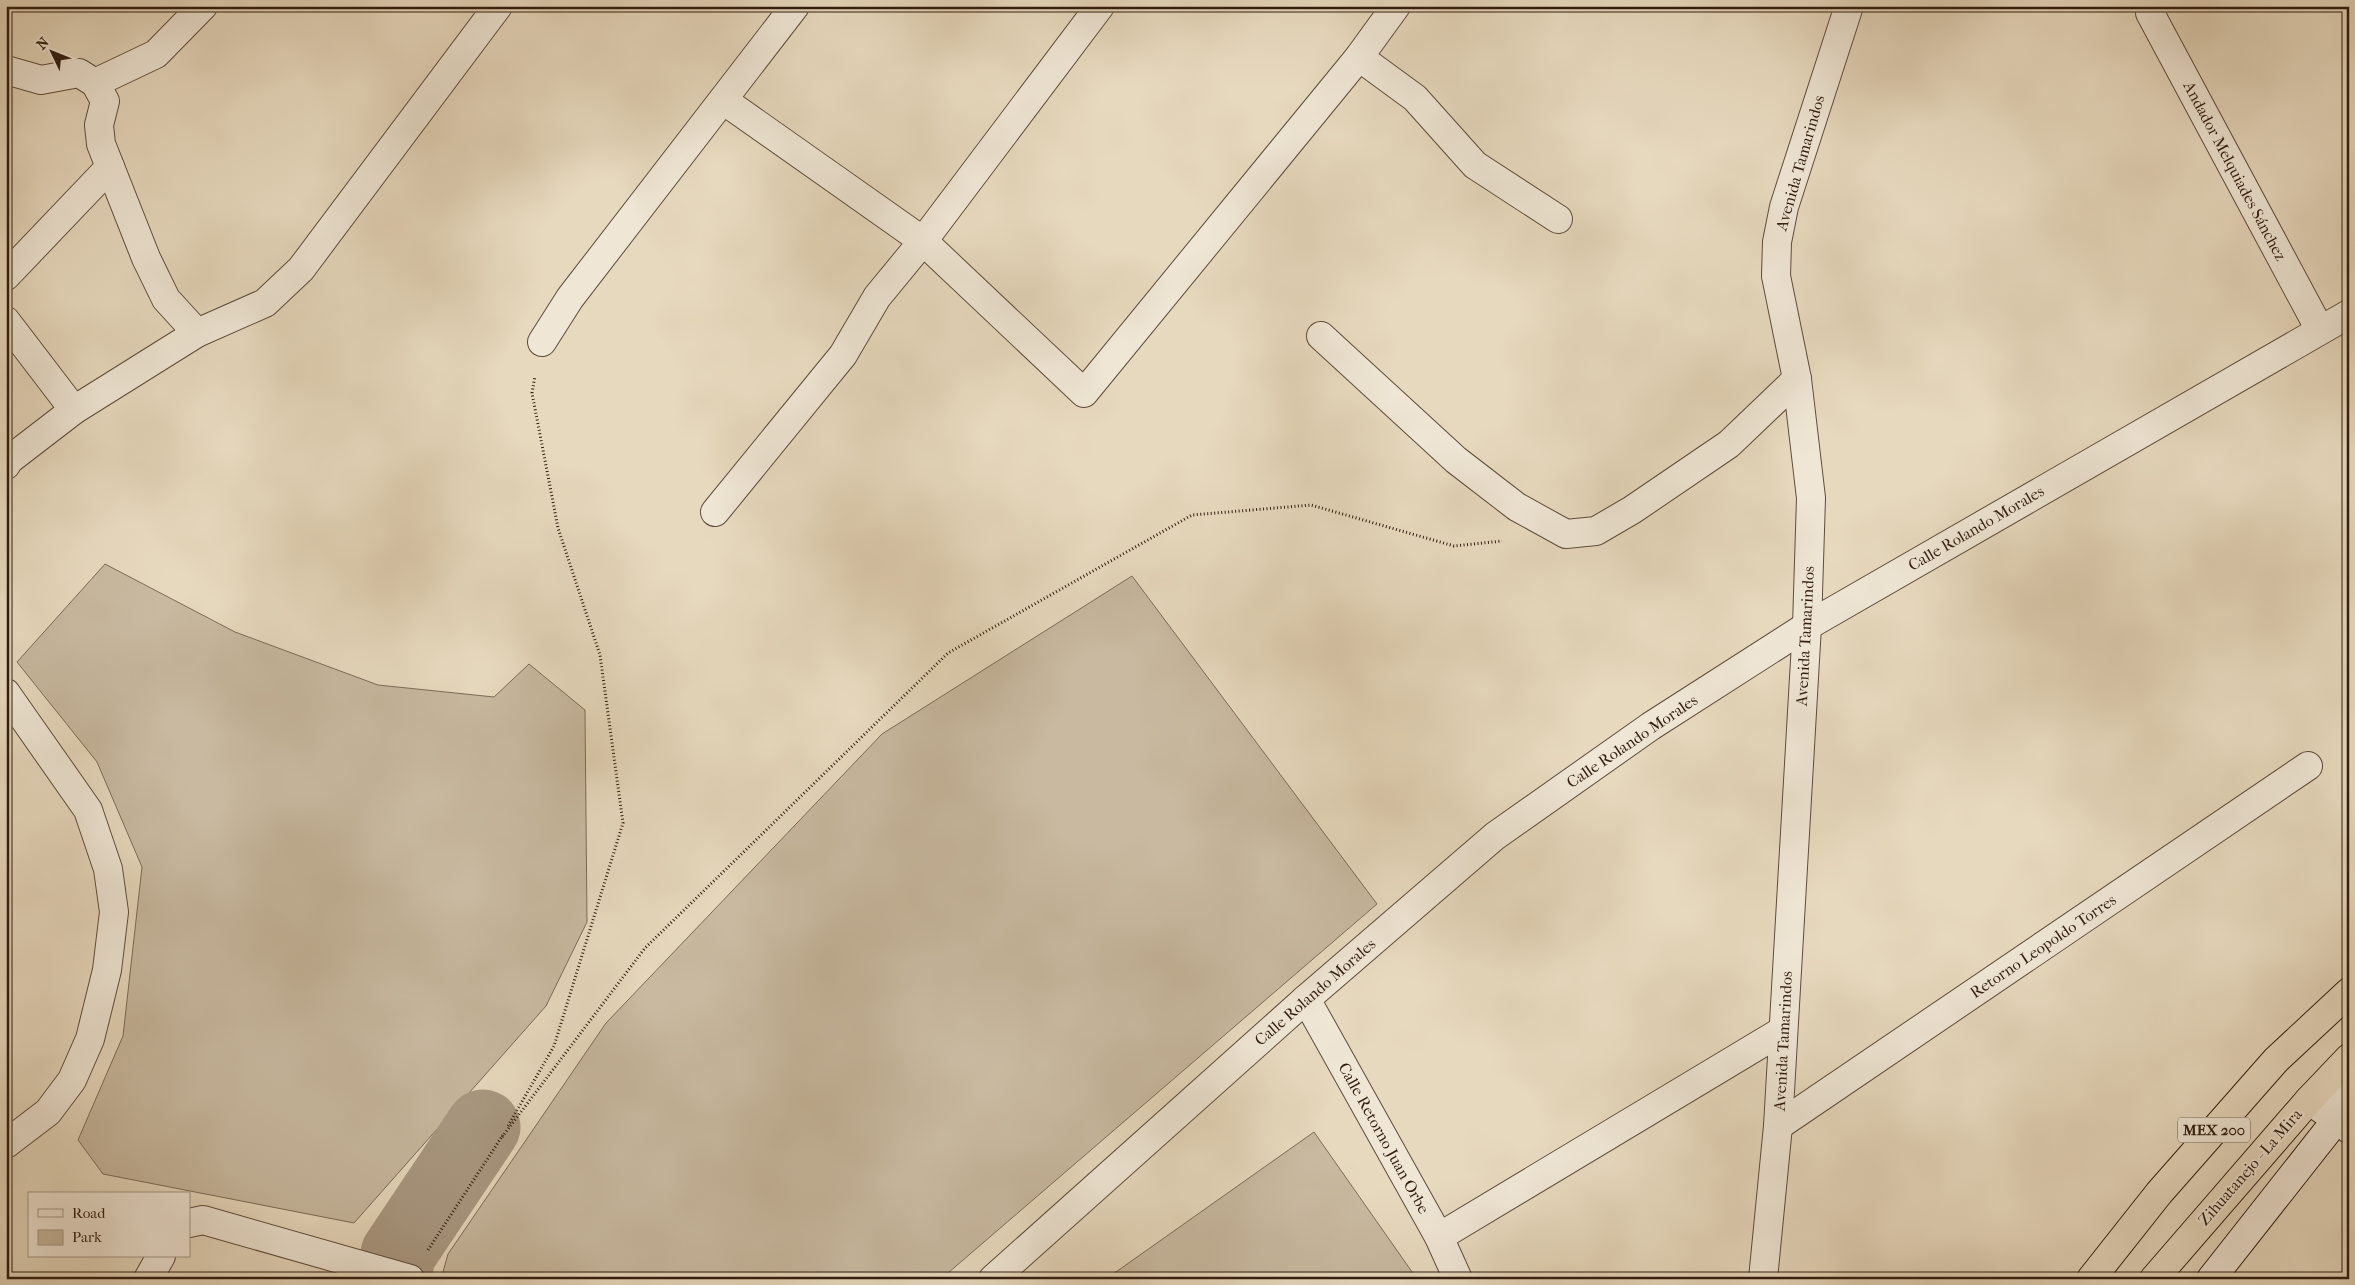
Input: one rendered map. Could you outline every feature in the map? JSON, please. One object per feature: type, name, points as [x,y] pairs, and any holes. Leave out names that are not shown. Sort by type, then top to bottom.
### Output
[{"type":"highway","name":"MEX 200","points":[[2091,1279],[2159,1193],[2276,1060],[2349,992]]},
{"type":"highway","name":"Zihuatanejo - La Mira","points":[[2154,1279],[2309,1100],[2349,1058]]},
{"type":"street","points":[[95,83],[156,54],[203,6]]},
{"type":"street","points":[[7,461],[74,410],[197,333],[265,304],[301,269],[498,6]]},
{"type":"street","points":[[542,342],[570,298],[795,6]]},
{"type":"street","points":[[715,512],[843,355],[877,297],[923,241],[1100,6]]},
{"type":"street","points":[[723,100],[923,241],[1084,393],[1360,57],[1396,6]]},
{"type":"street","name":"Avenida Tamarindos","points":[[1763,1279],[1778,1126],[1782,1031],[1807,626],[1811,498],[1797,379],[1776,276],[1777,242],[1784,207],[1849,6]]},
{"type":"street","name":"Andador Melquiades Sánchez","points":[[2150,13],[2320,330]]},
{"type":"street","points":[[1360,57],[1415,98],[1475,165],[1558,219]]},
{"type":"street","points":[[6,70],[41,80],[79,73],[95,83],[105,101],[98,125],[101,144],[146,258],[166,299],[197,333]]},
{"type":"street","points":[[6,276],[110,167]]},
{"type":"street","name":"Calle Rolando Morales","points":[[993,1279],[1306,1000],[1495,836],[1651,726],[1807,626],[2349,314]]},
{"type":"street","points":[[6,321],[74,410]]},
{"type":"street","points":[[1321,336],[1456,460],[1517,507],[1566,534],[1596,531],[1632,510],[1729,444],[1797,379]]},
{"type":"street","points":[[6,693],[88,810],[108,868],[114,912],[107,970],[90,1039],[72,1080],[48,1112],[6,1144]]},
{"type":"street","name":"Retorno Leopoldo Torres","points":[[1778,1126],[2308,766]]},
{"type":"street","name":"Calle Retorno Juan Orbe","points":[[1306,1000],[1439,1238],[1458,1279]]},
{"type":"street","points":[[1439,1238],[1782,1031]]},
{"type":"street","points":[[2211,1279],[2343,1124],[2349,1087]]},
{"type":"street","points":[[2309,1100],[2343,1124]]},
{"type":"street","points":[[190,1224],[203,1220],[410,1278]]},
{"type":"street","points":[[148,1279],[160,1258]]},
{"type":"path","points":[[410,1278],[502,1137],[554,1046],[623,823],[600,655],[558,528],[532,393],[542,342]]},
{"type":"path","points":[[502,1137],[646,948],[948,653],[1192,515],[1311,505],[1454,546],[1510,540]]},
{"type":"green space","points":[[105,564],[235,632],[378,685],[494,697],[529,664],[585,710],[587,922],[546,1006],[354,1223],[103,1174],[78,1140],[123,1036],[142,867],[97,762],[17,662]]},
{"type":"green space","points":[[1132,576],[1377,904],[941,1279],[441,1279],[448,1254],[606,1023],[882,734]]},
{"type":"green space","points":[[1314,1132],[1417,1279],[1106,1279]]},
{"type":"waterway","points":[[394,1279],[398,1254],[483,1127]]}]
